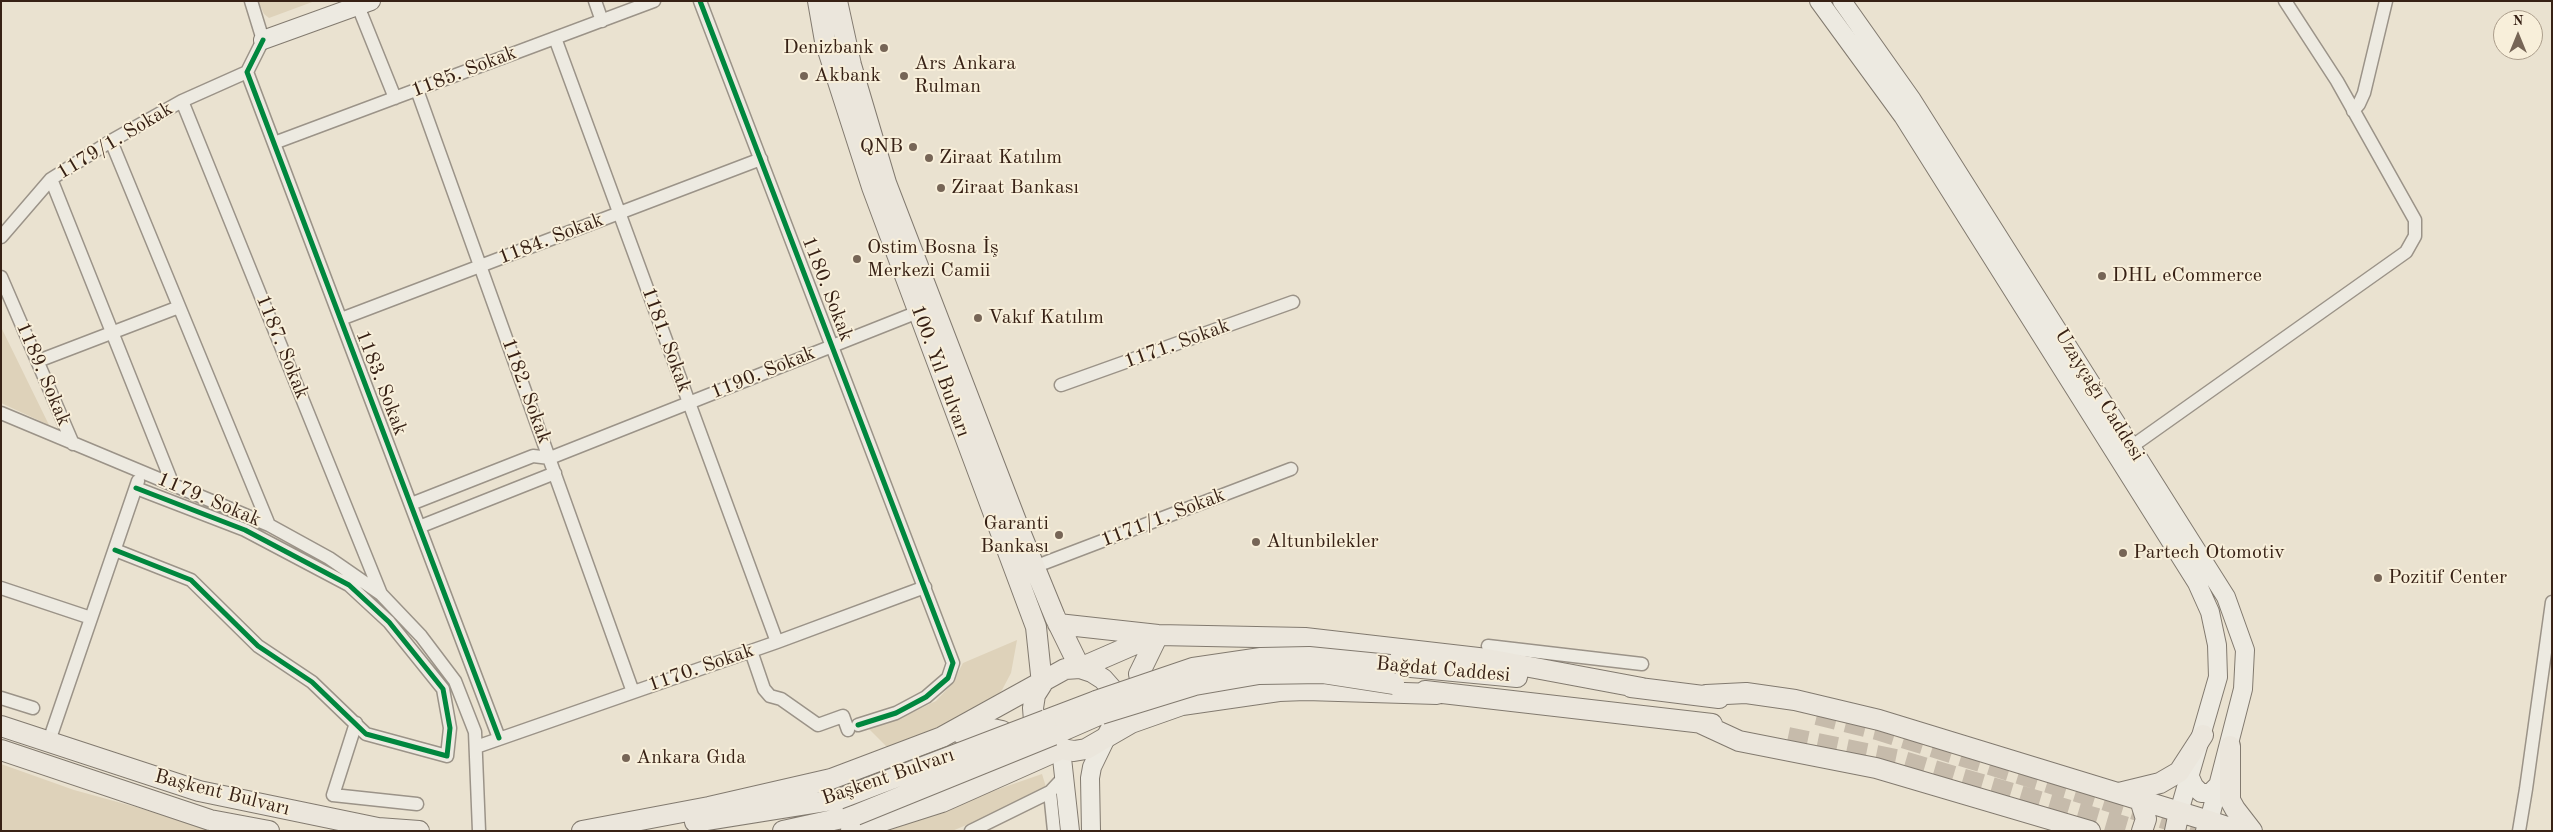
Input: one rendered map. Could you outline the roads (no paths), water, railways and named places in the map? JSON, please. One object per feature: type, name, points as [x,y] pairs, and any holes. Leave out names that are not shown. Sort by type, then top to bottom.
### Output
[{"type":"main road","name":"100. Yıl Bulvarı","points":[[818,1],[825,41],[872,187],[1036,627],[1042,684]]},
{"type":"main road","name":"100. Yıl Bulvarı","points":[[837,1],[851,65],[886,183],[1034,567],[1058,624],[1080,668]]},
{"type":"main road","name":"Uzayçağı Caddesi","points":[[1819,1],[1903,116],[2197,583],[2210,612],[2217,646],[2218,677],[2177,822]]},
{"type":"main road","name":"Uzayçağı Caddesi","points":[[1842,1],[1912,100],[2226,597],[2245,650],[2243,689],[2230,746],[2208,826]]},
{"type":"main road","points":[[263,40],[365,4]]},
{"type":"main road","points":[[1036,627],[1044,633],[1052,633],[1058,624],[1158,634],[1305,638],[1487,660],[1642,688]]},
{"type":"main road","points":[[1053,734],[1050,743],[1040,733],[1034,721],[1033,708],[1035,695],[1052,674],[1066,669],[1080,668],[1158,634]]},
{"type":"main road","points":[[1158,634],[1139,674],[1143,695],[1162,706],[1175,708]]},
{"type":"main road","name":"Bağdat Caddesi","points":[[1053,734],[1099,707],[1193,668],[1261,658],[1309,657],[1392,674],[1642,688],[1706,695],[1793,710]]},
{"type":"main road","points":[[1080,668],[1103,678],[1113,694],[1116,713],[1113,725],[1106,736],[1091,772],[1091,831]]},
{"type":"main road","name":"Bağdat Caddesi","points":[[1392,674],[1437,694],[1700,723],[1788,736]]},
{"type":"main road","points":[[942,738],[1042,684]]},
{"type":"main road","points":[[1053,734],[1074,751],[1086,750],[1106,736],[1131,724],[1175,708],[1288,691],[1437,694]]},
{"type":"main road","points":[[1706,695],[1746,693],[1814,704],[1879,720],[2140,800],[2177,822],[2239,831]]},
{"type":"main road","points":[[1700,723],[1739,741],[1876,768],[2090,831]]},
{"type":"main road","name":"Başkent Bulvarı","points":[[1,726],[199,791],[378,828],[420,831]]},
{"type":"main road","points":[[582,831],[709,808],[831,779],[942,738],[988,728],[1002,730],[1018,742],[1017,758],[1006,774]]},
{"type":"main road","points":[[853,823],[942,802],[1006,774],[1053,734]]},
{"type":"main road","points":[[1053,734],[1064,777],[1070,831]]},
{"type":"main road","name":"Başkent Bulvarı","points":[[606,831],[724,819],[839,799],[1053,734]]},
{"type":"main road","name":"Başkent Bulvarı","points":[[782,831],[853,823],[1053,734]]},
{"type":"main road","points":[[2119,794],[2160,782],[2179,772],[2202,735]]},
{"type":"main road","points":[[2230,746],[2230,800],[2252,831]]},
{"type":"main road","name":"Başkent Bulvarı","points":[[1,750],[210,820],[269,831]]},
{"type":"main road","points":[[2190,776],[2201,793],[2210,793],[2219,784]]},
{"type":"main road","points":[[2140,800],[2146,819],[2142,831]]},
{"type":"street","points":[[248,72],[263,40],[251,1]]},
{"type":"street","points":[[595,1],[602,21]]},
{"type":"street","name":"1185. Sokak","points":[[274,143],[654,1]]},
{"type":"street","name":"1180. Sokak","points":[[700,1],[953,663],[948,678],[926,698],[896,713],[853,728],[843,716],[818,725],[780,699],[770,696],[764,689],[751,651]]},
{"type":"street","points":[[2131,448],[2311,321],[2410,248],[2416,231],[2415,220],[2337,81],[2285,1]]},
{"type":"street","points":[[2353,111],[2364,93],[2386,1]]},
{"type":"street","points":[[365,4],[395,98]]},
{"type":"street","name":"1181. Sokak","points":[[555,38],[777,642]]},
{"type":"street","name":"1179/1. Sokak","points":[[1,237],[51,179],[111,141],[182,100],[248,72]]},
{"type":"street","name":"1183. Sokak","points":[[248,72],[499,738]]},
{"type":"street","name":"1182. Sokak","points":[[417,90],[633,692]]},
{"type":"street","name":"1187. Sokak","points":[[182,100],[381,594]]},
{"type":"street","points":[[111,141],[268,525]]},
{"type":"street","name":"1184. Sokak","points":[[341,319],[761,159]]},
{"type":"street","points":[[51,179],[173,485]]},
{"type":"street","name":"1189. Sokak","points":[[1,277],[73,444]]},
{"type":"street","name":"1171. Sokak","points":[[1061,385],[1292,302]]},
{"type":"street","points":[[38,361],[179,306]]},
{"type":"street","name":"1190. Sokak","points":[[411,504],[533,456],[550,458],[918,312]]},
{"type":"street","name":"1179. Sokak","points":[[1,413],[268,525],[329,558],[381,594],[421,636],[454,681],[475,732],[479,831]]},
{"type":"street","name":"1171/1. Sokak","points":[[1034,567],[1291,469]]},
{"type":"street","points":[[48,741],[141,472]]},
{"type":"street","points":[[420,527],[555,473]]},
{"type":"street","points":[[114,550],[191,580],[258,646],[312,682],[366,734],[447,756],[450,728],[443,689],[389,622],[349,585],[245,530],[136,488]]},
{"type":"street","name":"1170. Sokak","points":[[476,747],[777,642],[924,587]]},
{"type":"street","points":[[1,588],[91,618]]},
{"type":"street","points":[[2518,831],[2526,789],[2552,602]]},
{"type":"street","points":[[1488,646],[1642,664]]},
{"type":"street","points":[[1,698],[33,708]]},
{"type":"street","points":[[356,724],[333,794],[417,804]]},
{"type":"street","points":[[971,831],[1050,792],[1064,777]]},
{"type":"street","points":[[1050,792],[1054,831]]},
{"type":"tunnel","points":[[1817,715],[1877,730],[2203,831]]},
{"type":"tunnel","points":[[1788,737],[1900,760],[2141,831]]},
{"type":"place","name":"Denizbank","points":[[884,48]]},
{"type":"place","name":"Akbank","points":[[804,76]]},
{"type":"place","name":"Ars Ankara Rulman","points":[[904,76]]},
{"type":"place","name":"QNB","points":[[913,147]]},
{"type":"place","name":"Ziraat Katılım","points":[[929,158]]},
{"type":"place","name":"Ziraat Bankası","points":[[941,188]]},
{"type":"place","name":"Ostim Bosna İş Merkezi Camii","points":[[857,259]]},
{"type":"place","name":"DHL eCommerce","points":[[2102,276]]},
{"type":"place","name":"Vakıf Katılım","points":[[978,318]]},
{"type":"place","name":"Garanti Bankası","points":[[1059,535]]},
{"type":"place","name":"Altunbilekler","points":[[1256,542]]},
{"type":"place","name":"Partech Otomotiv","points":[[2123,553]]},
{"type":"place","name":"Pozitif Center","points":[[2378,578]]},
{"type":"place","name":"Ankara Gıda","points":[[626,758]]}]
